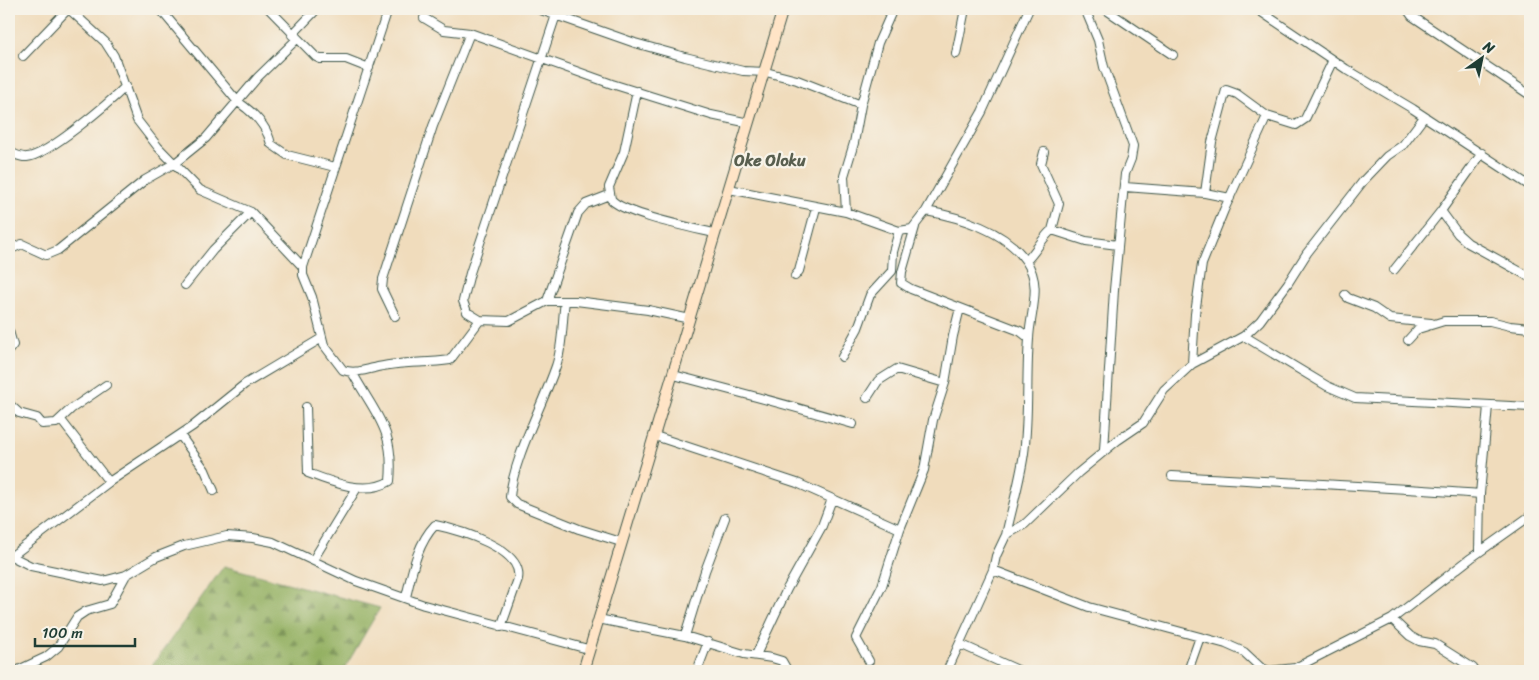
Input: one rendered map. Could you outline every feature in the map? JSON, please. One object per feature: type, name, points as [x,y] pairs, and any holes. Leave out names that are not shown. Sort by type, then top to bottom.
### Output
[{"type":"street","points":[[23,56],[68,9],[104,42],[114,56],[138,120],[146,134],[205,193],[252,212],[303,268],[322,338],[343,370],[352,372],[415,361],[450,360],[480,320]]},
{"type":"street","points":[[160,9],[238,102],[247,108],[267,130],[270,144],[278,150],[335,166]]},
{"type":"street","points":[[269,9],[294,37],[320,59],[346,59],[369,68]]},
{"type":"street","points":[[9,250],[22,244],[38,253],[52,254],[145,180],[176,163],[206,138],[316,9]]},
{"type":"street","points":[[303,268],[387,9]]},
{"type":"street","points":[[538,9],[635,43],[743,71],[766,72],[824,89],[861,105]]},
{"type":"street","points":[[583,671],[620,542],[674,375],[714,233],[766,72],[783,9]]},
{"type":"street","points":[[846,212],[844,176],[878,44],[893,9]]},
{"type":"street","points":[[956,54],[965,9]]},
{"type":"street","points":[[1029,9],[982,112],[915,227],[902,272],[902,283],[911,290],[1020,331],[1029,338]]},
{"type":"street","points":[[1085,9],[1098,40],[1104,66],[1132,146],[1131,159],[1125,174],[1118,245],[1104,450]]},
{"type":"street","points":[[1105,9],[1173,54]]},
{"type":"street","points":[[1257,9],[1333,60],[1482,153],[1530,186]]},
{"type":"street","points":[[1407,9],[1412,16],[1530,96]]},
{"type":"street","points":[[556,15],[463,296],[467,312],[480,320],[509,321],[547,301],[565,301],[648,310],[690,319]]},
{"type":"street","points":[[424,18],[444,30],[470,33],[711,115],[749,122]]},
{"type":"street","points":[[395,316],[382,289],[383,279],[433,126],[470,33]]},
{"type":"street","points":[[1205,193],[1212,142],[1226,90],[1237,94],[1267,116],[1296,125],[1300,124],[1305,119],[1333,60]]},
{"type":"street","points":[[9,152],[25,158],[42,152],[76,128],[126,86]]},
{"type":"street","points":[[637,91],[624,152],[611,182],[609,195],[613,202],[640,214],[714,233]]},
{"type":"street","points":[[1192,364],[1195,314],[1202,264],[1267,116]]},
{"type":"street","points":[[1006,535],[1024,524],[1056,491],[1104,450],[1143,423],[1164,390],[1192,364],[1244,336],[1270,309],[1307,253],[1370,174],[1387,156],[1402,145],[1424,117]]},
{"type":"street","points":[[1026,261],[1037,251],[1048,233],[1052,230],[1059,204],[1042,164],[1044,152]]},
{"type":"street","points":[[1394,270],[1441,211],[1482,153]]},
{"type":"street","points":[[1125,187],[1205,193],[1230,198]]},
{"type":"street","points":[[729,189],[816,208],[846,212],[898,231],[909,231],[915,227]]},
{"type":"street","points":[[547,301],[578,213],[586,204],[609,195]]},
{"type":"street","points":[[795,276],[816,208]]},
{"type":"street","points":[[926,211],[944,214],[991,232],[1004,240],[1026,261],[1033,276],[1035,289],[1029,338],[1024,452],[1006,535],[996,556],[993,570],[947,671]]},
{"type":"street","points":[[1441,211],[1458,234],[1468,243],[1530,277]]},
{"type":"street","points":[[185,284],[213,250],[252,212]]},
{"type":"street","points":[[1052,230],[1086,241],[1118,245]]},
{"type":"street","points":[[842,357],[852,341],[870,295],[892,271],[893,252],[898,231]]},
{"type":"street","points":[[1345,294],[1348,298],[1374,308],[1390,319],[1436,323]]},
{"type":"street","points":[[565,301],[558,358],[525,446],[510,497],[517,504],[579,529],[620,542]]},
{"type":"street","points":[[869,661],[856,638],[882,586],[900,529],[924,470],[933,420],[945,383],[960,308]]},
{"type":"street","points":[[1408,340],[1418,329],[1444,321],[1490,321],[1530,328]]},
{"type":"street","points":[[9,331],[13,344],[9,350]]},
{"type":"street","points":[[1244,336],[1327,386],[1354,398],[1530,407]]},
{"type":"street","points":[[322,338],[245,384],[180,435],[109,482],[11,555],[31,566],[104,581],[126,575],[156,557],[184,546],[227,536],[253,538],[273,542],[356,581],[453,614],[588,649]]},
{"type":"street","points":[[866,398],[878,381],[897,369],[945,383]]},
{"type":"street","points":[[306,407],[306,471],[357,488],[384,485],[390,481],[390,445],[384,425],[352,372]]},
{"type":"street","points":[[674,375],[762,400],[796,406],[853,424]]},
{"type":"street","points":[[9,404],[19,413],[36,418],[42,424],[56,423],[71,409],[106,385]]},
{"type":"street","points":[[1478,552],[1480,494],[1488,406]]},
{"type":"street","points":[[61,420],[109,482]]},
{"type":"street","points":[[180,435],[205,470],[214,491]]},
{"type":"street","points":[[655,436],[763,471],[900,529]]},
{"type":"street","points":[[1172,476],[1296,484],[1379,486],[1480,494]]},
{"type":"street","points":[[313,560],[357,488]]},
{"type":"street","points":[[756,655],[787,588],[822,526],[832,499]]},
{"type":"street","points":[[993,570],[1089,607],[1236,648],[1269,671],[1296,670],[1392,619],[1478,552],[1530,516]]},
{"type":"street","points":[[685,636],[705,571],[725,518]]},
{"type":"street","points":[[406,597],[412,571],[425,536],[435,525],[448,528],[499,548],[517,564],[520,571],[502,627]]},
{"type":"street","points":[[16,671],[46,657],[58,647],[76,618],[86,611],[110,604],[126,575]]},
{"type":"street","points":[[598,619],[685,636],[744,654],[782,661],[786,668],[785,671]]},
{"type":"street","points":[[1392,619],[1410,636],[1420,642],[1435,644],[1467,663],[1473,668],[1472,671]]},
{"type":"street","points":[[1188,671],[1200,637]]},
{"type":"street","points":[[698,671],[708,642]]},
{"type":"street","points":[[960,644],[1020,671]]},
{"type":"green space","points":[[224,566],[380,608],[343,671],[148,671]]},
{"type":"district","name":"Oke Oloku","points":[[770,160]]}]
